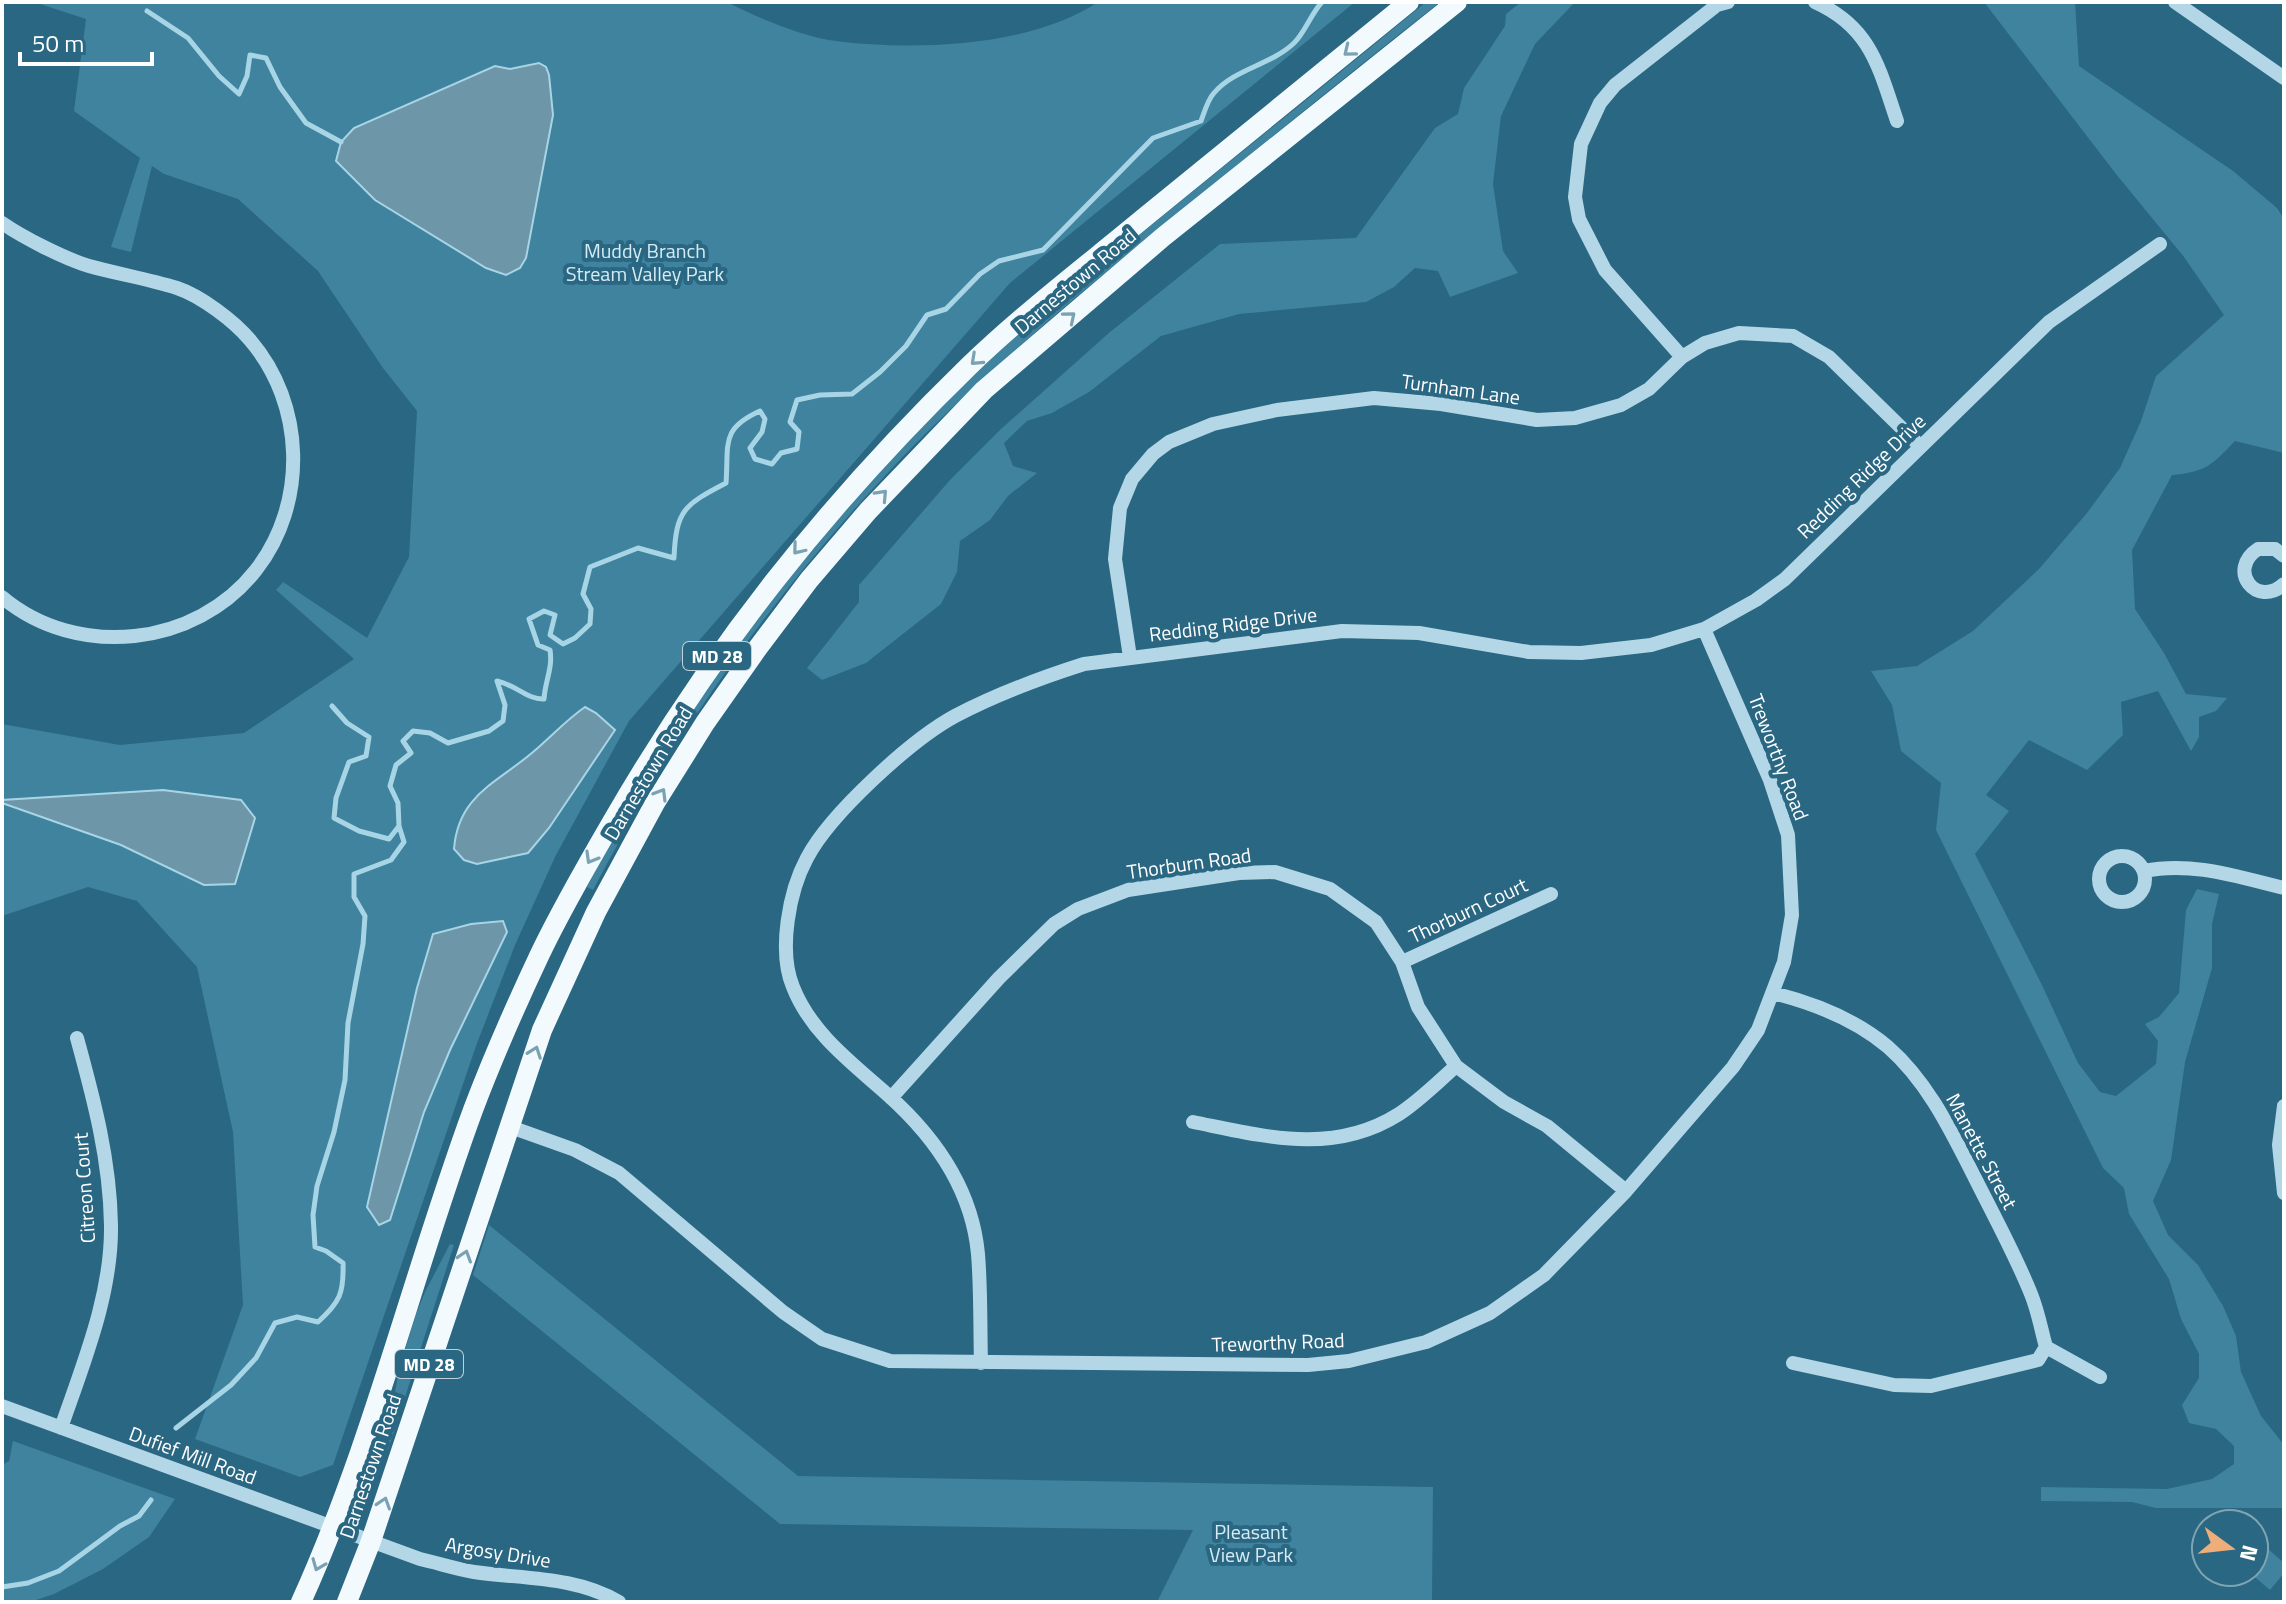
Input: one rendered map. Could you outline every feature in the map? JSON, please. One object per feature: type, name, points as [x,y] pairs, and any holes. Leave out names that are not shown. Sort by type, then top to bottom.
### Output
[{"type":"main road","name":"Darnestown Road","points":[[301,1602],[333,1527],[473,1111],[503,1038],[569,898],[656,747],[714,661],[802,543],[861,475],[973,363],[1108,248],[1409,2]]},
{"type":"main road","name":"Darnestown Road","points":[[347,1602],[371,1541],[542,1030],[596,912],[655,803],[705,723],[809,580],[868,511],[984,390],[1163,237],[1457,2]]},
{"type":"street","points":[[1682,357],[1605,270],[1579,219],[1575,197],[1581,144],[1600,103],[1615,85],[1717,5],[1728,2]]},
{"type":"street","points":[[1815,2],[1836,11],[1849,22],[1874,54],[1897,121]]},
{"type":"street","points":[[2175,2],[2284,78]]},
{"type":"street","points":[[2,223],[85,265],[180,289],[231,321],[252,343],[279,384],[287,404],[295,447],[290,500],[277,534],[257,569],[241,586],[201,616],[176,628],[136,637],[93,638],[51,627],[15,608],[2,597]]},
{"type":"street","name":"Redding Ridge Drive","points":[[981,1363],[978,1253],[968,1207],[940,1149],[814,1025],[793,987],[788,968],[786,922],[807,858],[834,820],[884,769],[953,717],[1044,677],[1084,664],[1342,631],[1419,633],[1529,652],[1581,653],[1651,645],[1704,629],[1756,600],[1785,579],[2049,322],[2160,244]]},
{"type":"street","name":"Turnham Lane","points":[[1130,657],[1115,559],[1120,508],[1132,479],[1153,454],[1169,442],[1226,421],[1277,410],[1374,398],[1441,404],[1537,420],[1575,418],[1621,405],[1649,389],[1682,357],[1705,343],[1739,333],[1793,336],[1829,357],[1920,446]]},
{"type":"street","points":[[2284,556],[2275,549],[2258,549],[2246,561],[2244,570],[2250,586],[2258,591],[2275,591],[2284,584]]},
{"type":"street","name":"Treworthy Road","points":[[508,1126],[575,1150],[619,1173],[783,1312],[822,1339],[890,1361],[1308,1365],[1349,1361],[1426,1342],[1490,1313],[1544,1275],[1626,1191],[1733,1067],[1758,1030],[1773,993],[1784,962],[1792,915],[1788,835],[1770,780],[1704,629]]},
{"type":"street","points":[[2144,871],[2192,868],[2284,888]]},
{"type":"street","name":"Thorburn Road","points":[[891,1098],[999,978],[1054,924],[1078,909],[1128,890],[1239,873],[1275,872],[1330,889],[1376,922],[1402,962],[1418,1007],[1456,1066],[1504,1102],[1547,1126],[1626,1191]]},
{"type":"street","name":"Thorburn Court","points":[[1402,962],[1551,894]]},
{"type":"street","name":"Manette Street","points":[[1773,993],[1805,1001],[1854,1024],[1887,1047],[1918,1078],[1945,1118],[1997,1222],[2032,1296],[2046,1347]]},
{"type":"street","name":"Citreon Court","points":[[61,1428],[90,1343],[107,1273],[111,1227],[106,1156],[97,1108],[77,1038]]},
{"type":"street","points":[[1193,1122],[1283,1140],[1342,1136],[1372,1128],[1400,1114],[1456,1066]]},
{"type":"street","points":[[2284,1106],[2279,1145],[2284,1193]]},
{"type":"street","points":[[1793,1363],[1894,1385],[1931,1386],[2038,1360],[2046,1347],[2100,1377]]},
{"type":"street","name":"Dufief Mill Road","points":[[2,1406],[371,1541]]},
{"type":"street","name":"Argosy Drive","points":[[371,1541],[420,1559],[472,1572],[554,1580],[619,1602]]},
{"type":"green space","name":"Muddy Branch Stream Valley Park","points":[[34,2],[727,2],[795,31],[836,41],[936,45],[1006,37],[1040,28],[1071,17],[1098,2],[1355,2],[1010,283],[629,721],[555,857],[515,945],[476,1046],[333,1465],[300,1477],[195,1439],[243,1305],[233,1132],[197,967],[137,901],[88,887],[2,916],[2,724],[120,745],[244,733],[354,659],[276,590],[283,582],[367,638],[409,557],[417,411],[383,368],[318,271],[238,199],[164,174],[152,166],[131,252],[111,247],[140,158],[74,111],[86,19]]},
{"type":"green space","points":[[1426,2],[1440,2],[1063,308],[952,408],[882,479],[799,574],[724,675],[655,780],[593,890],[587,887],[663,753],[706,688],[799,565],[900,448],[976,371],[1023,330]]},
{"type":"green space","points":[[1521,2],[1575,2],[1535,44],[1501,116],[1493,184],[1503,251],[1518,273],[1450,297],[1438,271],[1415,268],[1394,287],[1366,302],[1239,314],[1161,336],[1089,392],[1052,413],[1027,421],[1004,443],[1013,466],[1037,473],[1008,496],[990,520],[960,541],[957,572],[941,604],[866,663],[822,680],[807,668],[859,602],[859,585],[950,480],[1001,429],[1110,332],[1220,244],[1356,238],[1435,128],[1458,114],[1464,88],[1505,26],[1506,14]]},
{"type":"green space","points":[[1984,2],[2075,2],[2079,66],[2233,171],[2277,208],[2284,219],[2284,453],[2235,441],[2208,466],[2172,475],[2132,550],[2135,609],[2186,694],[2227,698],[2216,711],[2199,717],[2199,737],[2191,751],[2158,691],[2121,702],[2123,735],[2087,770],[2029,740],[1986,795],[2009,811],[1975,854],[2078,1063],[2100,1092],[2116,1096],[2156,1064],[2158,1041],[2145,1024],[2159,1017],[2179,993],[2186,910],[2197,889],[2219,894],[2212,924],[2212,968],[2185,1062],[2171,1160],[2153,1201],[2168,1235],[2198,1265],[2223,1306],[2236,1336],[2241,1372],[2261,1416],[2284,1445],[2284,1508],[2156,1508],[2132,1502],[2041,1501],[2041,1487],[2167,1489],[2212,1479],[2234,1464],[2234,1446],[2216,1429],[2189,1423],[2182,1405],[2199,1378],[2199,1354],[2181,1319],[2169,1279],[2129,1214],[2124,1188],[2103,1168],[1936,830],[1941,783],[1901,751],[1892,705],[1871,671],[1917,666],[1973,631],[2039,569],[2087,513],[2120,468],[2141,421],[2156,376],[2224,315],[2184,257]]},
{"type":"green space","name":"Pleasant View Park","points":[[489,1225],[798,1476],[1433,1487],[1432,1602],[1157,1602],[1193,1530],[780,1524],[473,1275]]},
{"type":"green space","points":[[450,1244],[454,1245],[389,1447],[367,1499],[389,1426],[399,1370],[416,1314]]},
{"type":"green space","points":[[13,1441],[175,1499],[149,1537],[103,1569],[54,1594],[30,1602],[2,1602],[2,1465],[9,1461]]},
{"type":"green space","points":[[2270,1551],[2284,1563],[2284,1573],[2270,1590]]},
{"type":"shaded area","points":[[539,63],[546,67],[549,75],[553,115],[526,258],[520,268],[506,275],[486,268],[375,200],[336,161],[341,142],[354,128],[495,66],[510,69]]},
{"type":"shaded area","points":[[585,707],[615,730],[549,828],[528,853],[477,864],[464,860],[454,849],[457,831],[471,803]]},
{"type":"shaded area","points":[[163,790],[241,800],[255,818],[235,884],[204,885],[121,845],[2,803],[2,800]]},
{"type":"shaded area","points":[[503,921],[507,932],[424,1112],[390,1220],[379,1225],[367,1207],[417,988],[433,934],[471,924]]},
{"type":"waterway","points":[[176,1428],[231,1385],[256,1358],[275,1323],[297,1317],[318,1322],[331,1309],[341,1290],[343,1263],[315,1247],[313,1215],[317,1186],[334,1132],[345,1080],[348,1023],[363,944],[365,916],[354,897],[354,874],[391,860],[404,842],[399,826],[398,803],[390,786],[396,765],[411,753],[403,741],[413,731],[430,733],[448,743],[489,731],[503,721],[505,705],[497,681],[544,699],[550,650],[538,645],[529,619],[544,611],[555,615],[550,635],[563,644],[590,624],[591,609],[583,594],[590,567],[638,548],[674,558],[677,529],[685,511],[700,497],[726,483],[729,439],[738,424],[760,411],[765,419],[762,432],[750,448],[755,459],[772,464],[781,453],[797,449],[799,432],[790,422],[797,400],[820,395],[852,394],[906,346],[927,315],[946,309],[980,274],[999,261],[1043,250],[1153,138],[1201,121],[1210,99],[1222,85],[1275,57],[1294,43],[1322,2]]},
{"type":"waterway","points":[[147,11],[188,38],[219,76],[239,94],[247,76],[250,55],[266,58],[280,87],[306,123],[341,142]]},
{"type":"waterway","points":[[332,706],[347,723],[369,737],[366,756],[349,762],[336,798],[334,818],[359,831],[389,839],[399,826]]},
{"type":"waterway","points":[[2,1587],[28,1583],[59,1571],[120,1526],[139,1516],[151,1500]]}]
